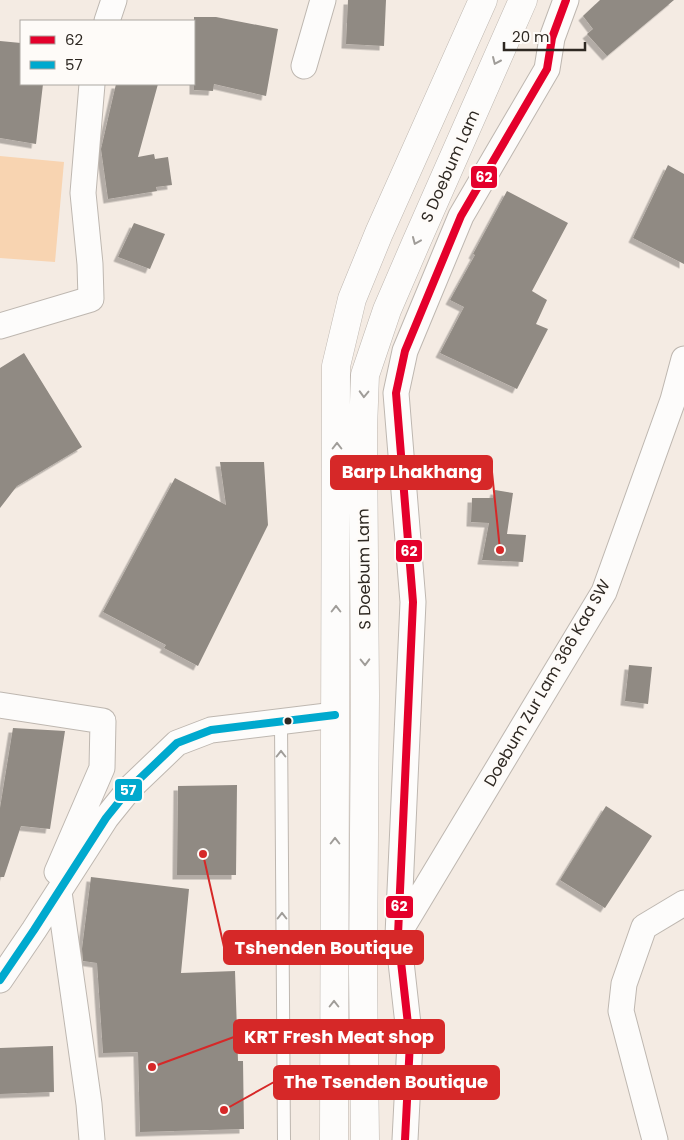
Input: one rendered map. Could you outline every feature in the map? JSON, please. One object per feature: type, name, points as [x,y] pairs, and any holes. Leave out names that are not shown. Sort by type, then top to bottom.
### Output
[{"type":"highway","name":"S Doebum Lam","points":[[334,1140],[336,366],[352,299],[379,233],[483,0]]},
{"type":"highway","name":"S Doebum Lam","points":[[365,1140],[362,972],[365,696],[362,429],[365,375],[387,310],[411,253],[523,0]]},
{"type":"street","points":[[107,20],[114,0]]},
{"type":"street","points":[[304,66],[322,0]]},
{"type":"street","points":[[406,1140],[410,1042],[398,935],[413,602],[396,393],[405,351],[461,216],[548,69],[552,38],[566,0]]},
{"type":"street","points":[[0,326],[91,299],[90,264],[83,193],[92,85]]},
{"type":"street","name":"Doebum Zur Lam 366 Kaa SW","points":[[398,935],[604,592],[673,400],[684,359]]},
{"type":"street","points":[[0,704],[103,721],[102,768],[34,930]]},
{"type":"street","points":[[0,980],[111,812],[131,787],[177,743],[211,730],[335,716]]},
{"type":"street","points":[[59,892],[89,1104],[92,1140]]},
{"type":"street","points":[[655,1140],[621,1011],[624,984],[644,927],[684,903]]},
{"type":"lane","points":[[281,723],[284,1140]]},
{"type":"shaded area","points":[[0,156],[64,162],[55,262],[0,258]]},
{"type":"building","points":[[348,0],[386,0],[384,46],[346,44]]},
{"type":"building","points":[[600,0],[674,0],[607,56],[587,34],[593,29],[583,16]]},
{"type":"building","points":[[194,17],[216,17],[278,29],[266,96],[214,84],[213,91],[194,90]]},
{"type":"building","points":[[0,41],[20,43],[20,85],[43,85],[36,144],[0,138]]},
{"type":"building","points":[[116,85],[158,85],[138,157],[154,154],[155,159],[168,157],[172,185],[156,187],[157,191],[108,199],[101,149]]},
{"type":"building","points":[[668,165],[684,174],[684,264],[633,238]]},
{"type":"building","points":[[507,191],[568,223],[532,291],[547,300],[536,324],[548,329],[517,389],[440,353],[464,307],[450,300]]},
{"type":"building","points":[[134,223],[165,234],[150,269],[118,257]]},
{"type":"building","points":[[24,353],[82,447],[17,486],[0,508],[0,368]]},
{"type":"building","points":[[220,462],[264,462],[268,525],[198,666],[164,648],[166,645],[103,612],[175,478],[226,505]]},
{"type":"building","points":[[495,490],[513,493],[507,534],[526,535],[523,562],[482,560],[489,523],[471,522],[472,498],[493,498]]},
{"type":"building","points":[[629,665],[652,667],[648,704],[625,701]]},
{"type":"building","points":[[13,728],[65,731],[50,829],[21,826],[4,877],[0,877],[0,808]]},
{"type":"building","points":[[237,785],[236,875],[177,875],[178,786]]},
{"type":"building","points":[[606,806],[652,836],[605,908],[560,880]]},
{"type":"building","points":[[91,877],[189,889],[181,973],[235,971],[238,1061],[243,1061],[244,1129],[140,1132],[138,1052],[103,1053],[97,963],[83,961],[82,949]]},
{"type":"building","points":[[53,1046],[54,1092],[0,1094],[0,1048]]},
{"type":"transit line","name":"62","points":[[405,1140],[410,1042],[398,935],[413,602],[396,393],[405,351],[461,216],[547,69],[552,38],[566,0]]},
{"type":"transit line","name":"57","points":[[0,980],[106,818],[131,787],[177,743],[211,730],[335,715]]},
{"type":"place","name":"Barp Lhakhang","points":[[500,550]]},
{"type":"place","name":"Tshenden Boutique","points":[[203,854]]},
{"type":"place","name":"KRT Fresh Meat shop","points":[[152,1067]]},
{"type":"place","name":"The Tsenden Boutique","points":[[224,1110]]}]
